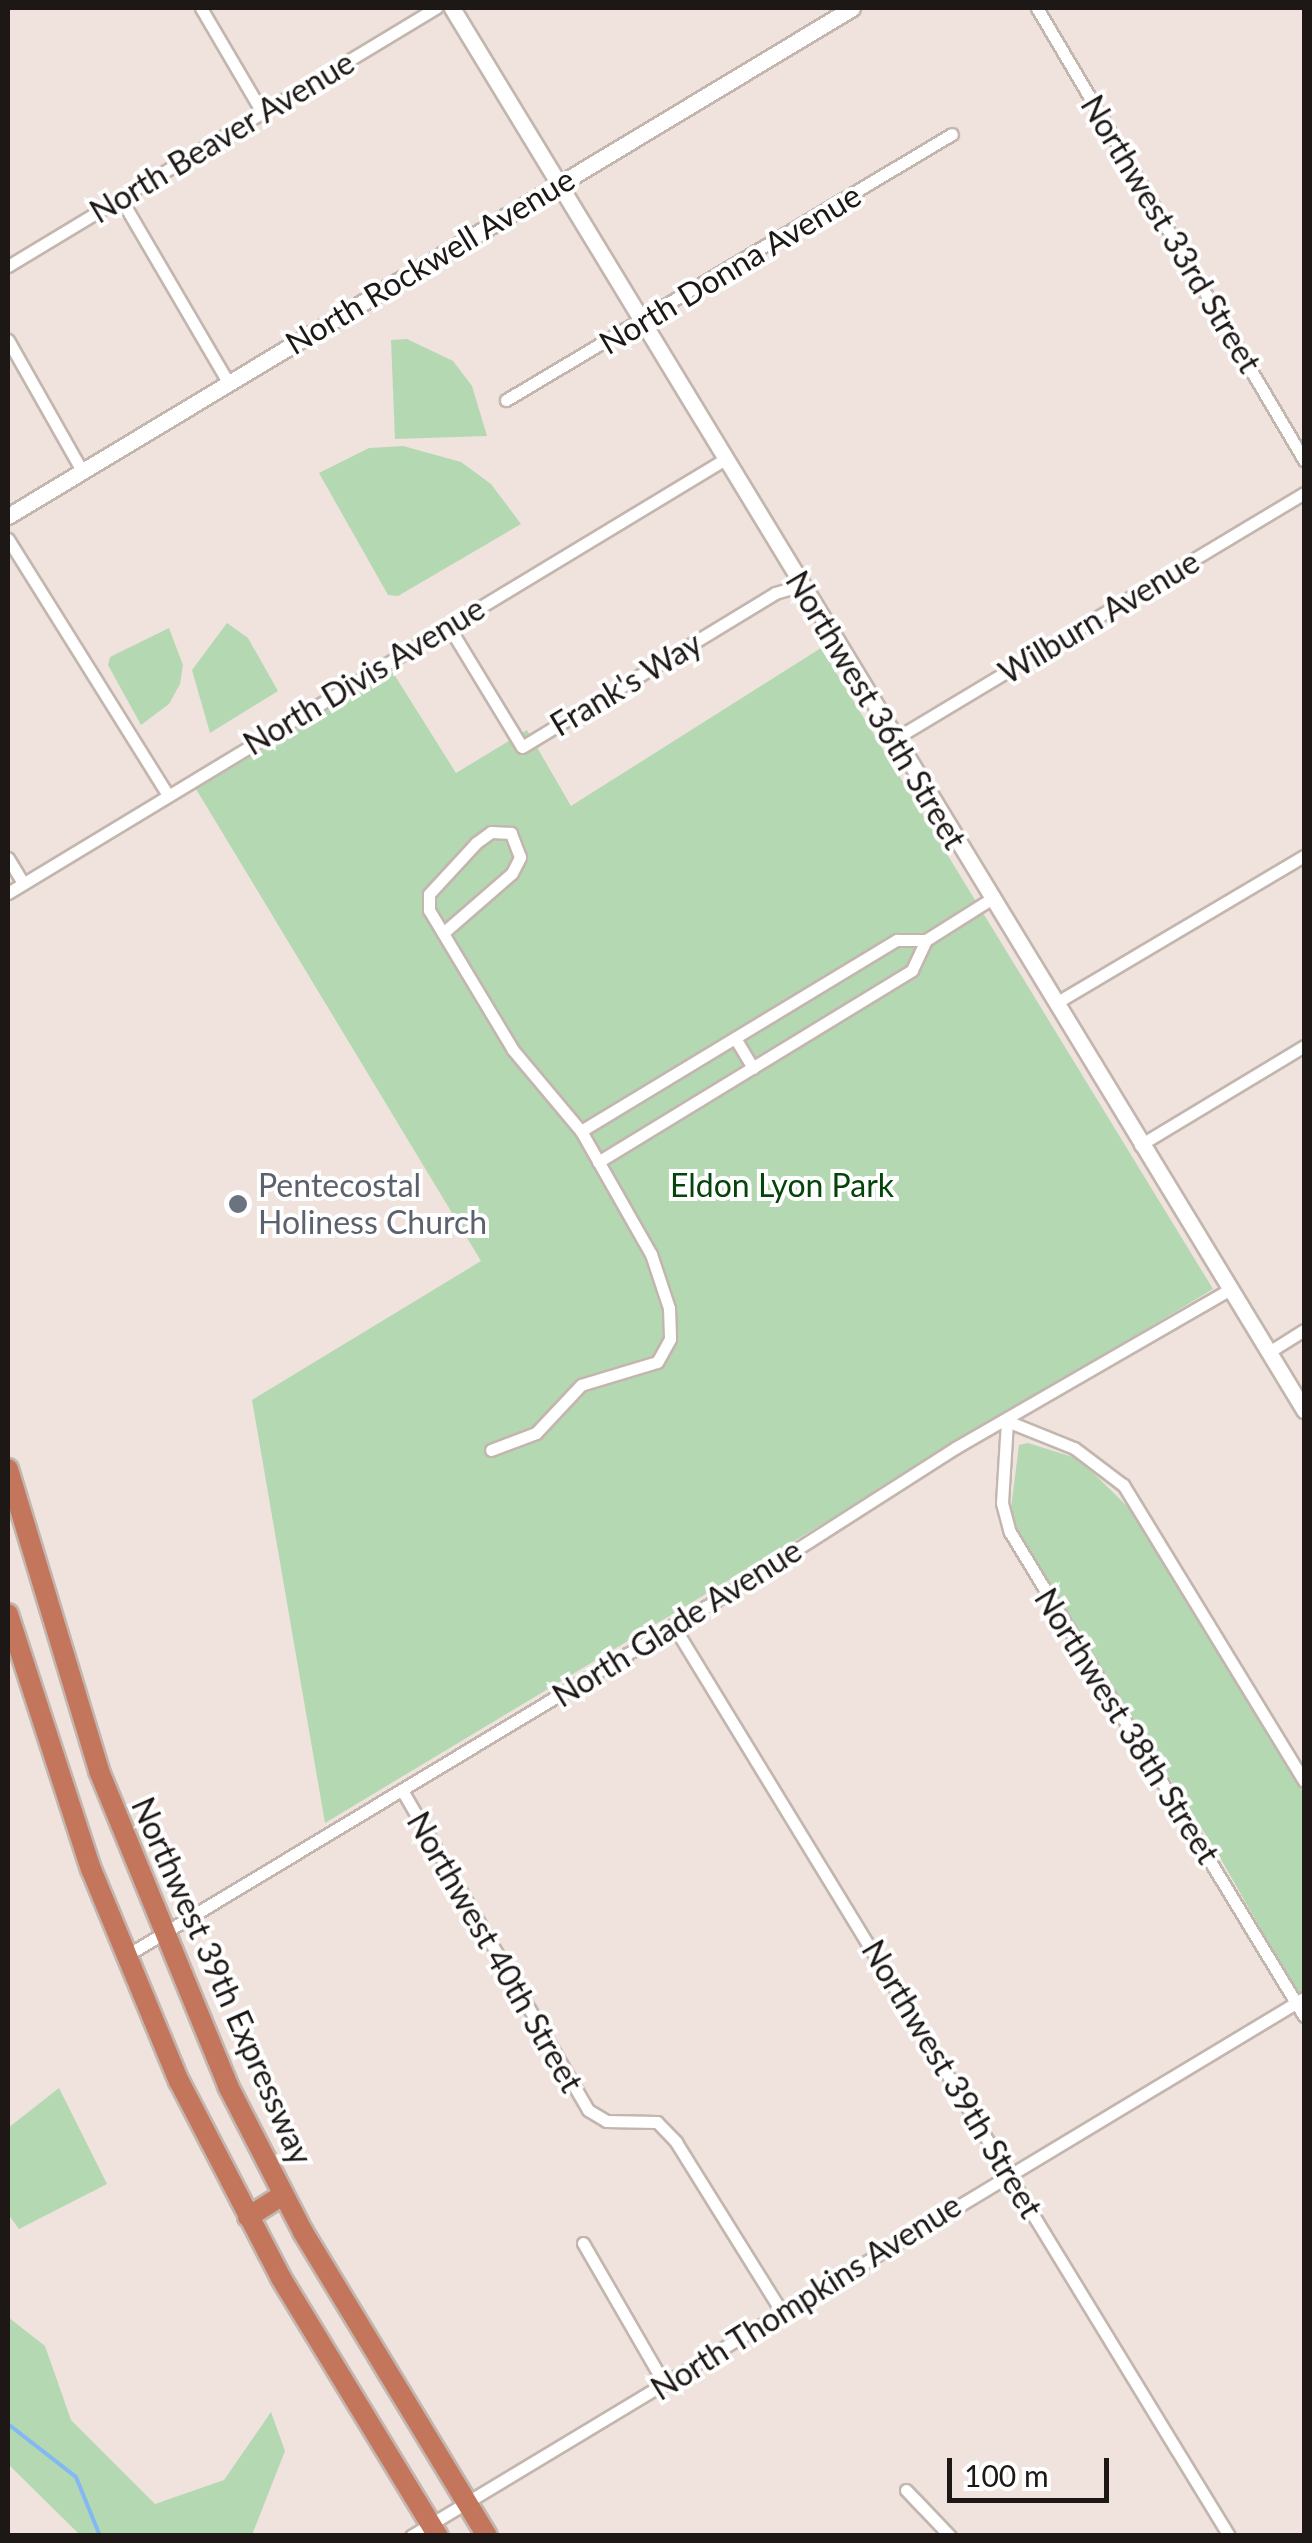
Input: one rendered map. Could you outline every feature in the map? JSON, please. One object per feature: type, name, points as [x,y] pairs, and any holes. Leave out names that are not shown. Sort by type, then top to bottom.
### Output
[{"type":"highway","name":"Northwest 39th Expressway","points":[[9,1481],[99,1771],[162,1936],[283,2195],[487,2536]]},
{"type":"highway","points":[[8,1614],[57,1776],[124,1956],[248,2217],[434,2530]]},
{"type":"highway","points":[[248,2217],[283,2195]]},
{"type":"street","points":[[202,8],[262,112]]},
{"type":"street","name":"North Beaver Avenue","points":[[8,266],[436,8]]},
{"type":"street","name":"Northwest 36th Street","points":[[452,8],[722,461],[803,586],[893,740],[1304,1410]]},
{"type":"street","name":"North Rockwell Avenue","points":[[8,516],[852,8]]},
{"type":"street","name":"Northwest 33rd Street","points":[[1036,8],[1304,460]]},
{"type":"street","name":"North Donna Avenue","points":[[506,400],[640,324],[952,134]]},
{"type":"street","points":[[121,199],[228,382]]},
{"type":"street","points":[[8,340],[82,471]]},
{"type":"street","name":"North Divis Avenue","points":[[8,893],[167,792],[722,461]]},
{"type":"street","name":"Wilburn Avenue","points":[[893,740],[1304,493]]},
{"type":"street","points":[[8,539],[167,792]]},
{"type":"street","name":"Frank's Way","points":[[449,627],[522,747],[775,593],[803,586]]},
{"type":"street","points":[[443,933],[512,873],[520,857],[511,833],[484,836],[428,894],[429,910],[513,1050],[581,1131],[651,1254],[668,1308],[670,1339],[656,1362],[581,1385],[536,1433],[490,1450]]},
{"type":"street","points":[[1056,1003],[1304,856]]},
{"type":"street","points":[[8,858],[23,884]]},
{"type":"street","points":[[598,1162],[912,970],[926,940],[991,898]]},
{"type":"street","points":[[581,1131],[897,940],[926,940]]},
{"type":"street","points":[[735,1038],[753,1068]]},
{"type":"street","points":[[1140,1144],[1304,1046]]},
{"type":"street","name":"North Glade Avenue","points":[[124,1956],[402,1792],[1007,1421],[1229,1290]]},
{"type":"street","points":[[1269,1352],[1304,1330]]},
{"type":"street","points":[[1007,1421],[1074,1448],[1123,1485],[1304,1781]]},
{"type":"street","name":"Northwest 38th Street","points":[[1007,1421],[1002,1503],[1010,1532],[1300,2000],[1304,2016]]},
{"type":"street","name":"Northwest 39th Street","points":[[673,1625],[1229,2536]]},
{"type":"street","name":"Northwest 40th Street","points":[[402,1792],[588,2110],[606,2121],[657,2122],[676,2142],[783,2314]]},
{"type":"street","name":"North Thompkins Avenue","points":[[411,2536],[434,2530],[467,2503],[783,2314],[1009,2172],[1300,2000]]},
{"type":"street","points":[[583,2243],[665,2384]]},
{"type":"street","points":[[906,2490],[950,2536]]},
{"type":"green space","points":[[407,339],[453,361],[472,386],[487,436],[395,439],[391,340]]},
{"type":"green space","points":[[403,446],[461,462],[491,484],[521,524],[398,596],[388,595],[319,473],[369,448]]},
{"type":"green space","points":[[227,623],[248,638],[278,691],[210,733],[192,670]]},
{"type":"green space","points":[[169,628],[183,665],[180,684],[169,704],[141,725],[108,665],[110,657]]},
{"type":"green space","name":"Eldon Lyon Park","points":[[821,648],[1213,1289],[325,1823],[252,1400],[481,1261],[196,789],[392,671],[456,773],[527,730],[571,806]]},
{"type":"green space","points":[[1028,1443],[1079,1459],[1132,1511],[1304,1794],[1304,2005],[1218,1854],[1023,1547],[1011,1508],[1019,1445]]},
{"type":"green space","points":[[59,2088],[107,2184],[19,2229],[8,2214],[8,2128]]},
{"type":"green space","points":[[8,2317],[45,2346],[71,2420],[155,2504],[224,2480],[271,2412],[285,2451],[252,2535],[80,2535],[8,2464]]},
{"type":"waterway","points":[[8,2424],[76,2477],[100,2536]]},
{"type":"place","name":"Pentecostal Holiness Church","points":[[238,1204]]}]
